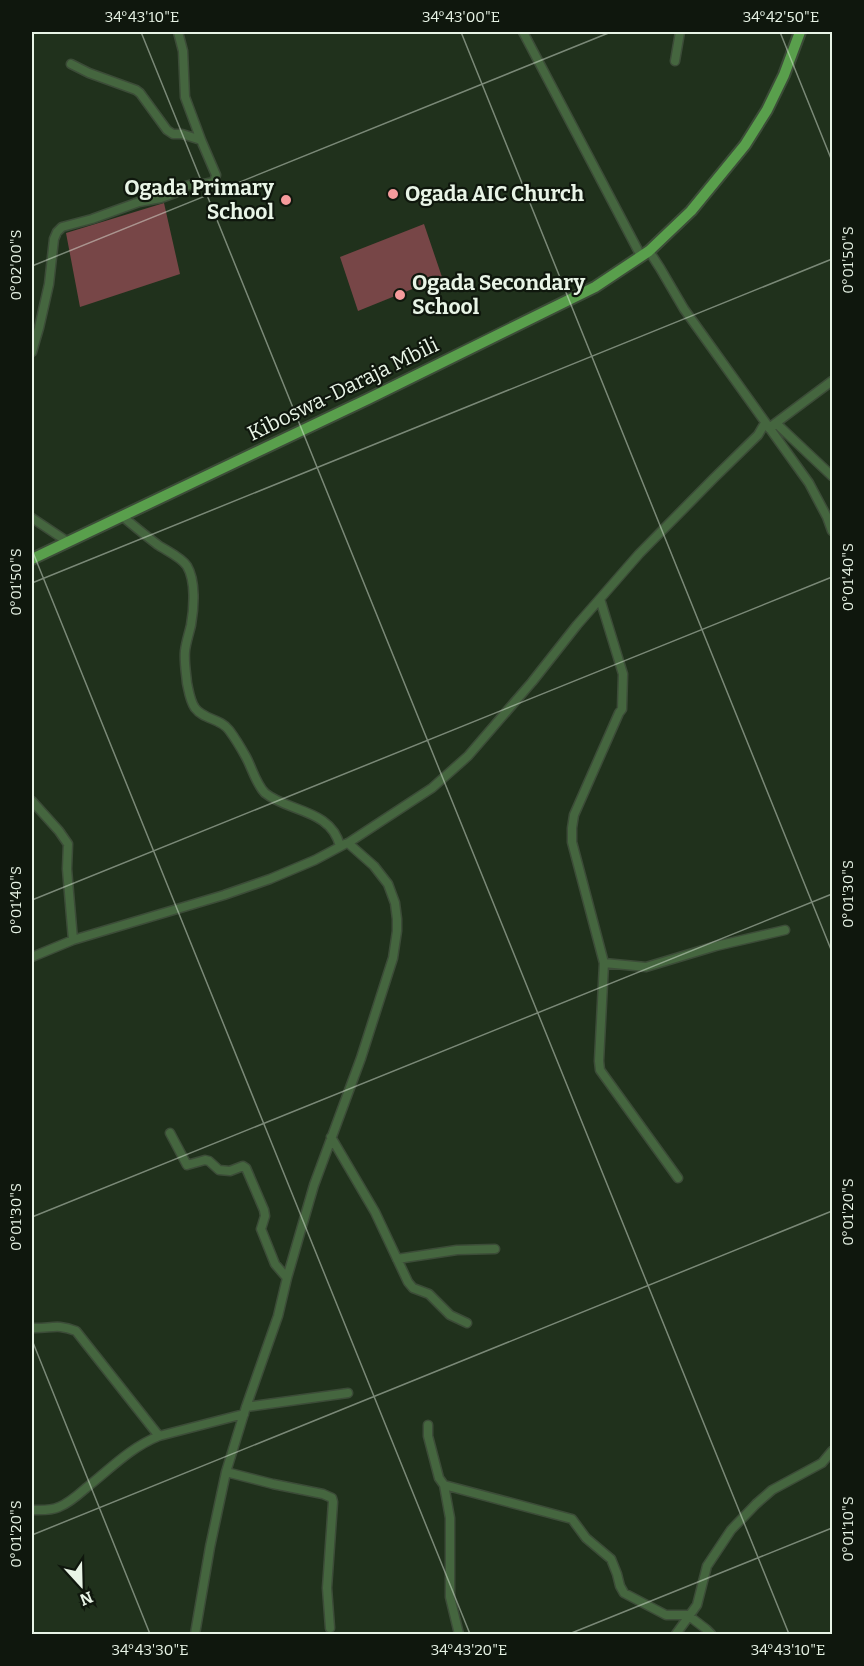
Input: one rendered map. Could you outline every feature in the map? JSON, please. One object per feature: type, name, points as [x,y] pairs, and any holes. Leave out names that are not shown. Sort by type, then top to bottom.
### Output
[{"type":"main road","name":"Kiboswa-Daraja Mbili","points":[[32,560],[596,287],[645,254],[691,211],[745,145],[767,110],[784,75],[800,32]]},
{"type":"street","points":[[32,352],[49,284],[54,239],[62,227],[139,202],[160,198],[196,183],[214,182],[216,175],[185,98],[183,51],[178,32]]},
{"type":"street","points":[[523,32],[645,254],[660,268],[684,309],[809,483],[832,531]]},
{"type":"street","points":[[675,61],[680,32]]},
{"type":"street","points":[[71,64],[136,90],[167,130],[173,134],[182,134],[201,141]]},
{"type":"street","points":[[32,957],[73,940],[224,895],[315,860],[432,788],[468,756],[639,554],[767,425],[832,381]]},
{"type":"street","points":[[779,426],[832,476]]},
{"type":"street","points":[[122,516],[187,566],[192,582],[192,597],[185,666],[193,706],[199,713],[225,725],[245,755],[265,793],[319,819],[344,844],[374,866],[388,884],[395,903],[398,931],[393,958],[378,1006],[314,1185],[278,1316],[226,1472],[195,1635]]},
{"type":"street","points":[[32,518],[68,542]]},
{"type":"street","points":[[600,599],[623,674],[622,709],[574,815],[572,828],[572,842],[604,963],[600,1070],[678,1178]]},
{"type":"street","points":[[32,801],[68,844],[67,869],[73,940]]},
{"type":"street","points":[[604,963],[646,967],[717,946],[785,930]]},
{"type":"street","points":[[170,1133],[187,1165],[205,1160],[219,1170],[230,1171],[243,1166],[246,1168],[264,1210],[265,1216],[261,1229],[275,1264],[287,1278]]},
{"type":"street","points":[[331,1137],[375,1212],[402,1273],[410,1285],[429,1294],[450,1315],[467,1323]]},
{"type":"street","points":[[397,1260],[457,1250],[495,1249]]},
{"type":"street","points":[[32,1328],[56,1326],[76,1331],[159,1436]]},
{"type":"street","points":[[32,1510],[46,1510],[62,1506],[133,1449],[159,1436],[245,1410],[348,1393]]},
{"type":"street","points":[[428,1425],[428,1437],[439,1478],[444,1485],[450,1518],[450,1597],[459,1635]]},
{"type":"street","points":[[676,1635],[697,1605],[707,1566],[731,1530],[772,1490],[822,1463],[832,1451]]},
{"type":"street","points":[[226,1472],[332,1498],[327,1588],[330,1628]]},
{"type":"street","points":[[444,1485],[572,1519],[586,1538],[611,1559],[624,1593],[666,1615],[689,1615],[711,1635]]},
{"type":"shaded area","points":[[164,203],[180,274],[80,307],[66,233]]},
{"type":"shaded area","points":[[424,224],[442,277],[358,311],[340,257]]},
{"type":"place","name":"Ogada AIC Church","points":[[393,194]]},
{"type":"place","name":"Ogada Primary School","points":[[286,200]]},
{"type":"place","name":"Ogada Secondary School","points":[[400,295]]}]
